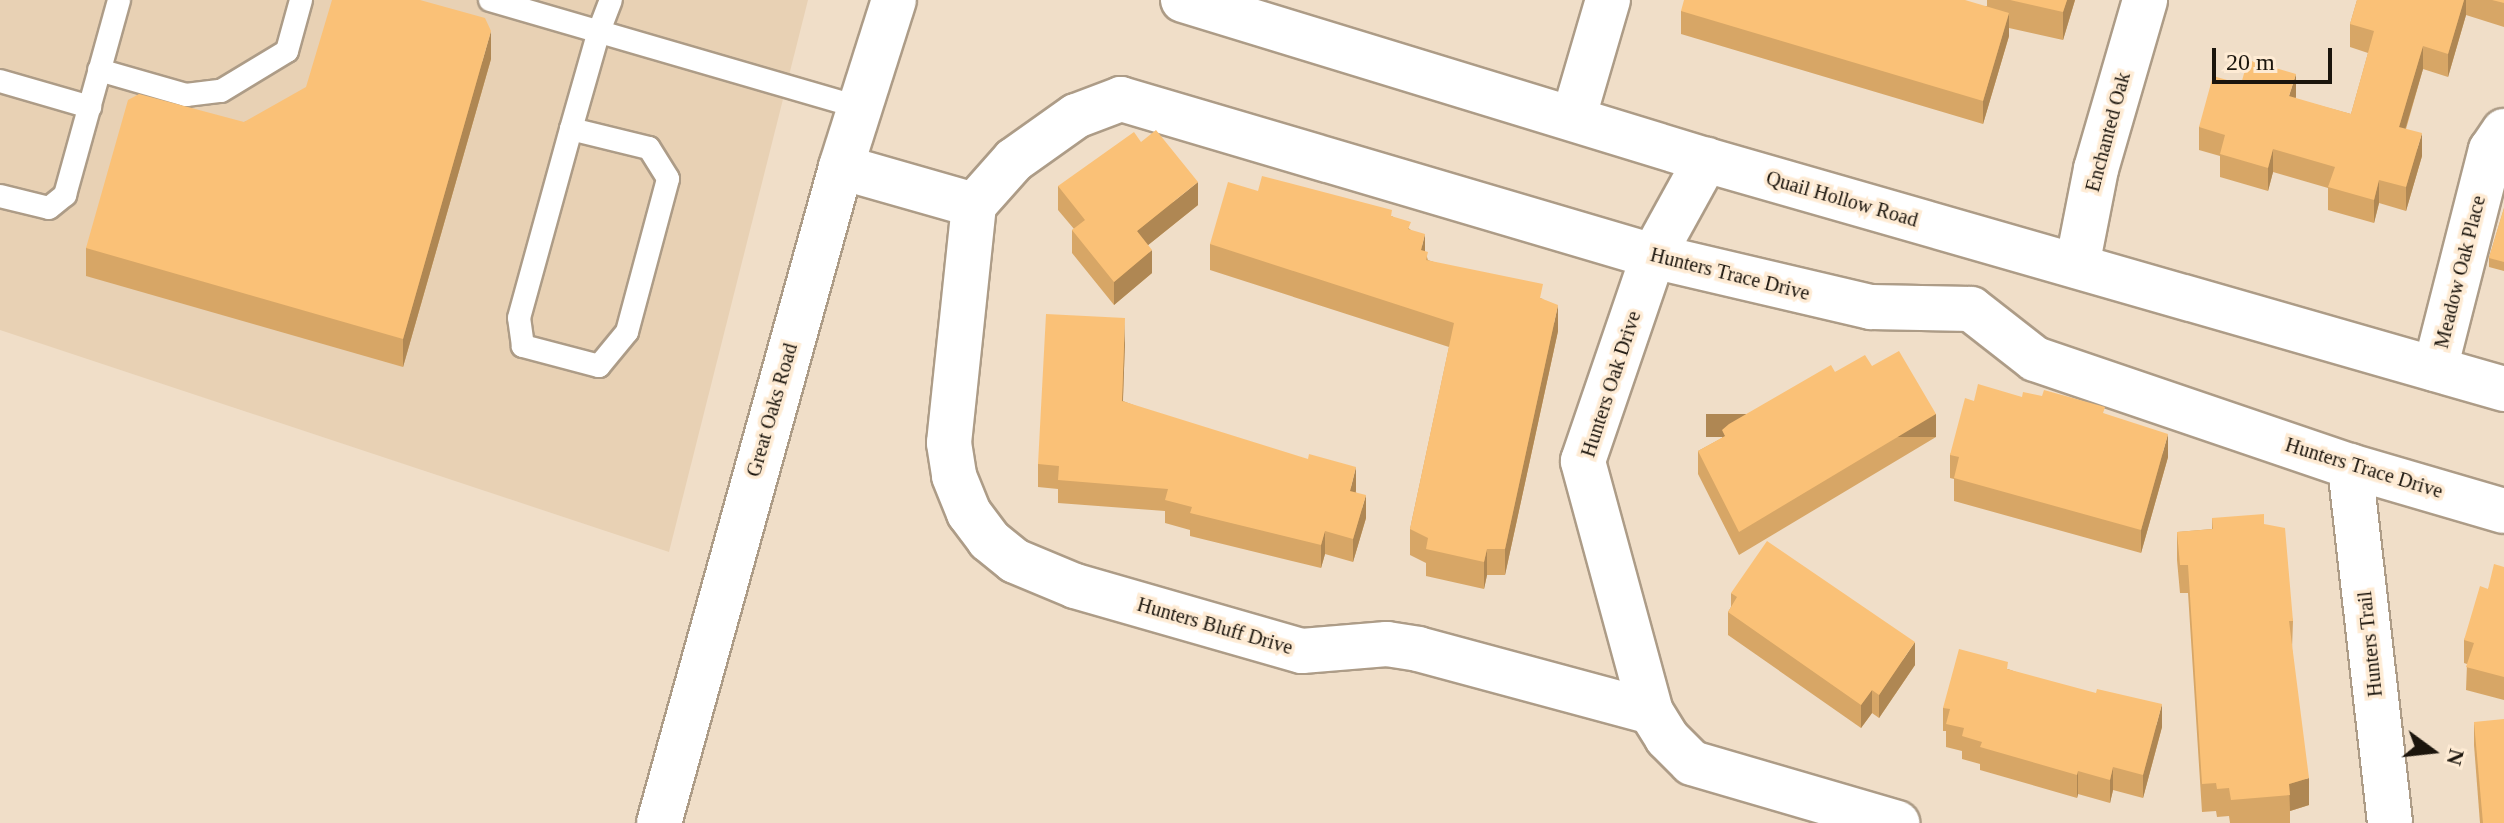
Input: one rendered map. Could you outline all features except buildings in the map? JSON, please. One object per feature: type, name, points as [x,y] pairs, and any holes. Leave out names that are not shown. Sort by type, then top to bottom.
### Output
[{"type":"street","name":"Great Oaks Road","points":[[659,823],[841,167],[894,0]]},
{"type":"street","name":"Quail Hollow Road","points":[[1183,0],[1574,116],[1706,160],[2504,389]]},
{"type":"street","points":[[1574,116],[1608,0]]},
{"type":"street","name":"Enchanted Oak","points":[[2077,266],[2096,169],[2145,0]]},
{"type":"street","name":"Hunters Trace Drive","points":[[974,205],[1014,160],[1076,116],[1121,99],[1653,256],[1871,307],[1971,309],[2035,359],[2350,466],[2504,511]]},
{"type":"street","name":"Meadow Oak Place","points":[[2435,369],[2491,150],[2504,131]]},
{"type":"street","name":"Hunters Oak Drive","points":[[1651,712],[1583,461],[1653,256],[1706,160]]},
{"type":"street","points":[[841,167],[974,205]]},
{"type":"street","name":"Hunters Bluff Drive","points":[[974,205],[949,443],[954,476],[969,513],[989,540],[1015,561],[1075,586],[1302,651],[1387,644],[1418,649],[1651,712]]},
{"type":"street","name":"Hunters Trail","points":[[2350,466],[2390,823]]},
{"type":"street","points":[[1651,712],[1667,738],[1692,763],[1897,823]]},
{"type":"lane","points":[[0,196],[35,206],[57,203],[65,195],[119,0]]},
{"type":"lane","points":[[99,70],[186,95],[221,91],[287,51],[301,0]]},
{"type":"lane","points":[[490,0],[859,107]]},
{"type":"lane","points":[[571,129],[649,148],[668,179],[627,332],[599,366],[523,346],[519,318],[571,129],[599,31],[611,0]]},
{"type":"lane","points":[[0,81],[90,107]]},
{"type":"shaded area","points":[[0,0],[808,0],[669,552],[0,330]]}]
